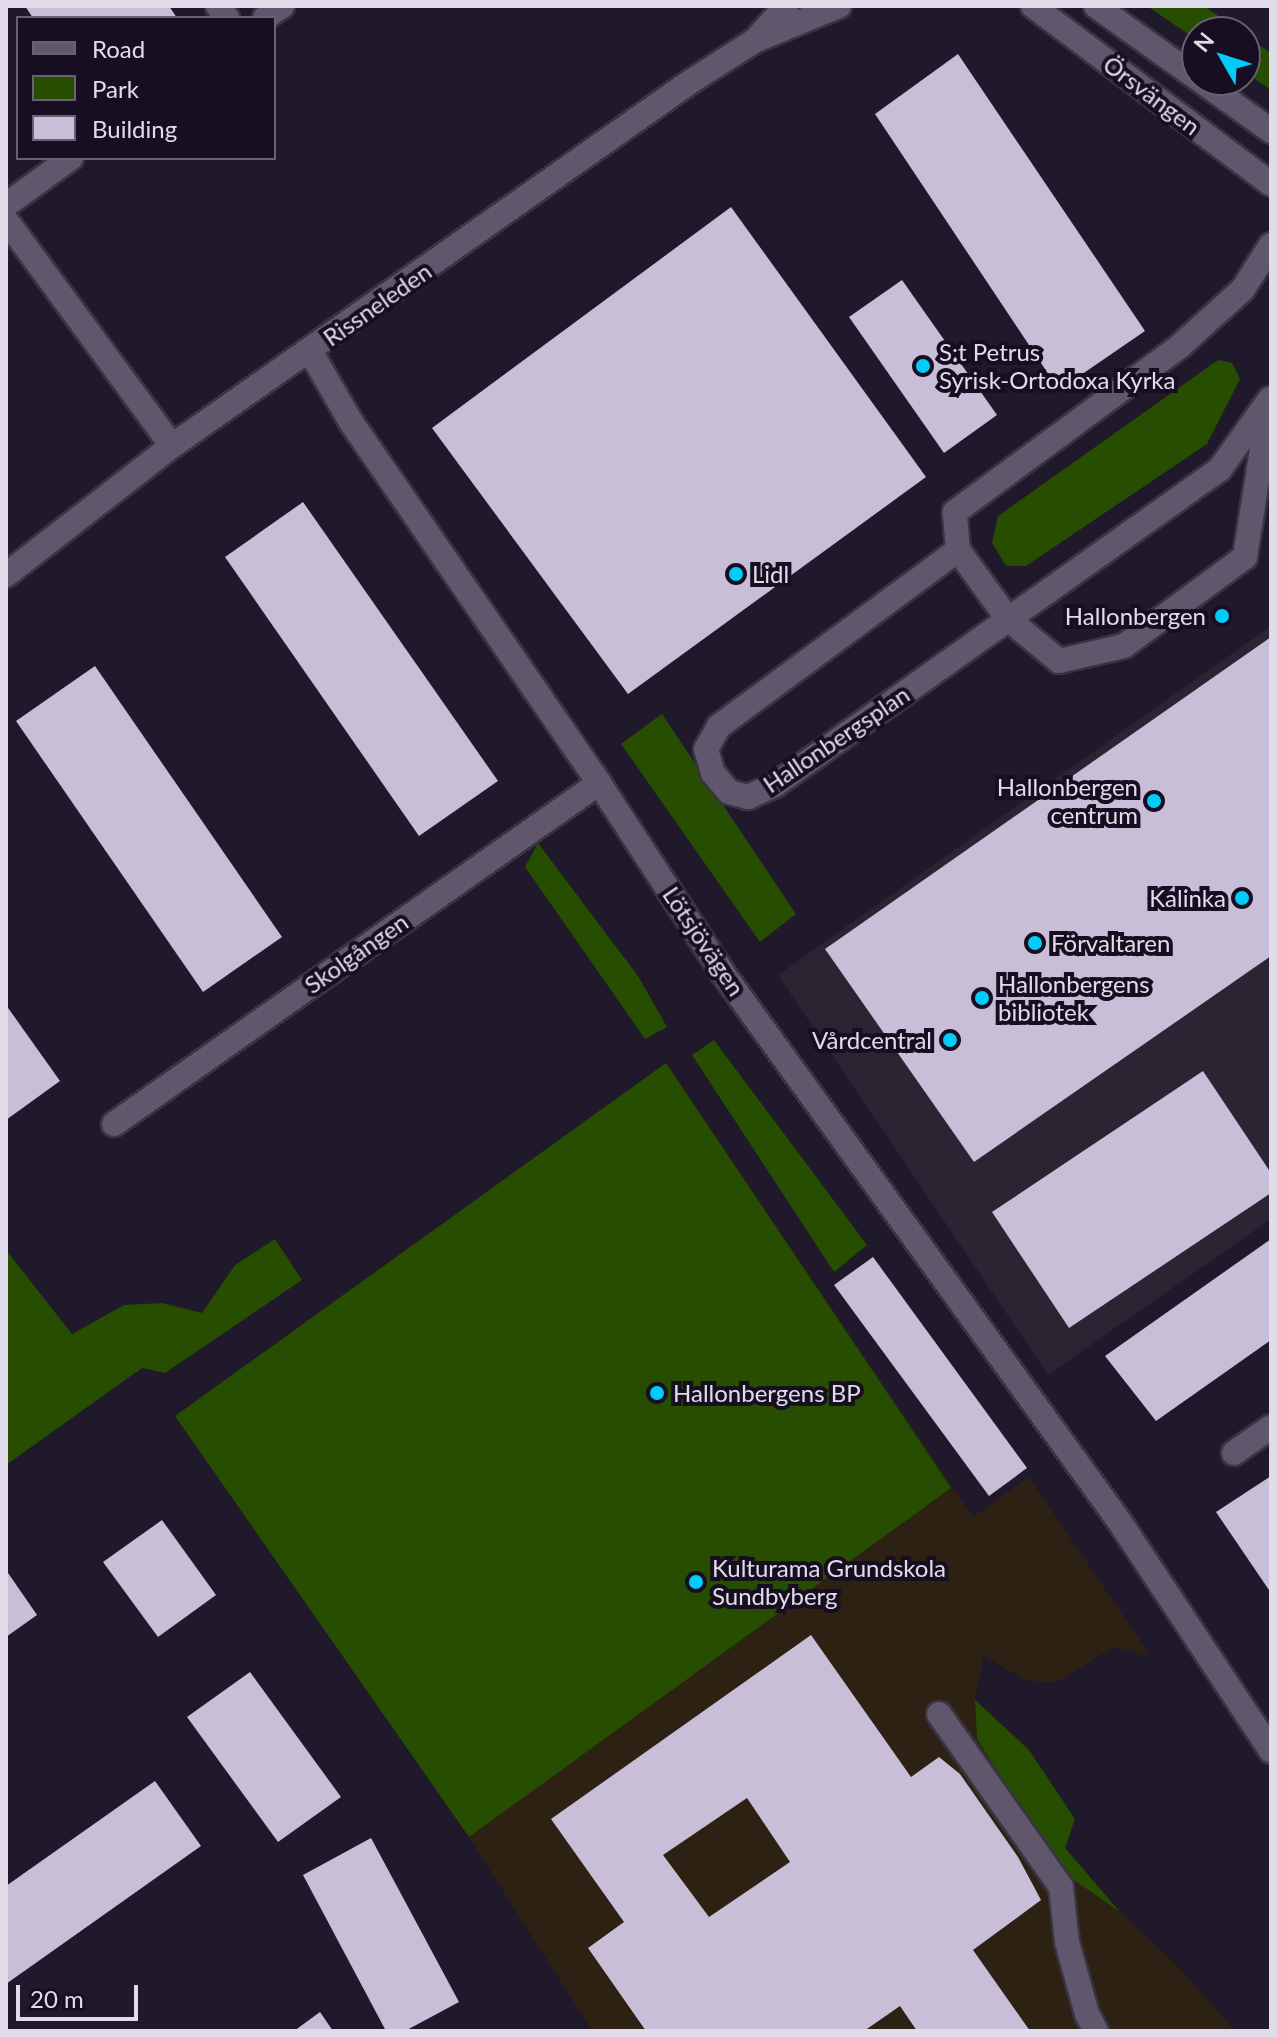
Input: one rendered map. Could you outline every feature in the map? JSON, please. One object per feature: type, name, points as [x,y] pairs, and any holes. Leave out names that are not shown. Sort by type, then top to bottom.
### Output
[{"type":"street","name":"Rissneleden","points":[[754,41],[786,6]]},
{"type":"street","name":"Rissneleden","points":[[6,575],[172,446],[690,82],[754,41],[839,6]]},
{"type":"street","name":"Örsvängen","points":[[1033,6],[1271,184]]},
{"type":"street","name":"Örsvängen","points":[[1096,6],[1181,67]]},
{"type":"street","name":"Örsvängen","points":[[1222,96],[1271,131]]},
{"type":"street","points":[[6,205],[68,160]]},
{"type":"street","points":[[6,220],[172,446]]},
{"type":"street","points":[[958,550],[955,512],[1180,346],[1243,289],[1271,245]]},
{"type":"street","name":"Lötsjövägen","points":[[310,351],[351,422],[599,783],[722,972],[1117,1518],[1271,1751]]},
{"type":"street","name":"Hallonbergsplan","points":[[1270,398],[1220,469],[1008,619],[775,785],[748,797],[729,792],[713,773],[706,749],[719,726],[958,550],[1008,619],[1059,661],[1124,646],[1245,557],[1270,398]]},
{"type":"street","name":"Skolgången","points":[[114,1124],[599,783]]},
{"type":"street","points":[[1234,1453],[1271,1427]]},
{"type":"street","points":[[939,1714],[1061,1887],[1067,1942],[1087,2014],[1096,2031]]},
{"type":"shaded area","points":[[1271,626],[1271,1219],[1048,1375],[778,975]]},
{"type":"shaded area","name":"Kulturama Grundskola Sundbyberg","points":[[666,1063],[973,1517],[1029,1477],[1150,1655],[1114,1647],[1055,1683],[1025,1680],[984,1656],[975,1700],[1029,1750],[1075,1819],[1065,1848],[1120,1912],[1174,1962],[1235,2031],[592,2031],[469,1837],[175,1416]]},
{"type":"green space","points":[[1147,6],[1204,6],[1218,16],[1181,16],[1181,29]]},
{"type":"green space","points":[[1261,46],[1271,53],[1271,90],[1261,83]]},
{"type":"green space","points":[[1218,360],[1232,363],[1240,379],[1207,444],[1026,566],[1006,566],[992,543],[998,516]]},
{"type":"green space","points":[[662,714],[796,914],[760,942],[621,744]]},
{"type":"green space","points":[[538,843],[638,976],[667,1027],[645,1039],[525,867]]},
{"type":"green space","points":[[714,1040],[867,1245],[834,1272],[692,1055]]},
{"type":"green space","points":[[666,1063],[951,1488],[469,1837],[175,1416]]},
{"type":"green space","points":[[275,1239],[302,1280],[165,1373],[142,1368],[6,1465],[6,1250],[72,1334],[124,1305],[162,1303],[202,1313],[235,1265]]},
{"type":"green space","points":[[975,1700],[1029,1750],[1075,1819],[1065,1848],[1120,1912],[1061,1871],[977,1739]]},
{"type":"building","points":[[25,6],[169,6],[176,16],[32,16]]},
{"type":"building","points":[[958,54],[1145,331],[1059,390],[875,114]]},
{"type":"building","points":[[731,207],[926,477],[628,694],[432,428]]},
{"type":"building","name":"S:t Petrus Syrisk-Ortodoxa Kyrka","points":[[902,280],[997,415],[944,453],[849,317]]},
{"type":"building","points":[[303,502],[498,781],[419,836],[225,557]]},
{"type":"building","name":"Hallonbergen centrum","points":[[1271,637],[1271,956],[974,1162],[825,949]]},
{"type":"building","points":[[95,666],[282,937],[203,992],[16,721]]},
{"type":"building","points":[[6,1005],[60,1081],[6,1120]]},
{"type":"building","points":[[1203,1071],[1271,1173],[1271,1193],[1069,1328],[992,1212]]},
{"type":"building","points":[[1271,1239],[1271,1340],[1156,1421],[1105,1356]]},
{"type":"building","points":[[873,1257],[1027,1468],[989,1496],[834,1285]]},
{"type":"building","points":[[1271,1476],[1271,1593],[1216,1512]]},
{"type":"building","points":[[162,1520],[216,1595],[158,1637],[103,1562]]},
{"type":"building","points":[[6,1570],[37,1615],[6,1637]]},
{"type":"building","points":[[811,1635],[911,1777],[939,1757],[960,1774],[1018,1857],[1041,1900],[973,1950],[1030,2031],[917,2031],[900,2006],[864,2031],[646,2031],[588,1948],[624,1922],[551,1819]],"holes":[[[747,1798],[790,1862],[709,1917],[663,1855]]]},
{"type":"building","points":[[250,1672],[341,1797],[278,1842],[187,1717]]},
{"type":"building","points":[[155,1781],[201,1846],[6,1984],[6,1886]]},
{"type":"building","points":[[371,1838],[459,2002],[405,2031],[386,2031],[303,1875]]},
{"type":"building","points":[[320,2012],[333,2031],[294,2031]]},
{"type":"place","name":"S:t Petrus Syrisk-Ortodoxa Kyrka","points":[[923,366]]},
{"type":"place","name":"Lidl","points":[[736,574]]},
{"type":"place","name":"Hallonbergen","points":[[1222,616]]},
{"type":"place","name":"Hallonbergen centrum","points":[[1154,801]]},
{"type":"place","name":"Kalinka","points":[[1242,898]]},
{"type":"place","name":"Förvaltaren","points":[[1035,943]]},
{"type":"place","name":"Hallonbergens bibliotek","points":[[982,998]]},
{"type":"place","name":"Vårdcentral","points":[[950,1040]]},
{"type":"place","name":"Hallonbergens BP","points":[[657,1393]]},
{"type":"place","name":"Kulturama Grundskola Sundbyberg","points":[[696,1582]]}]
